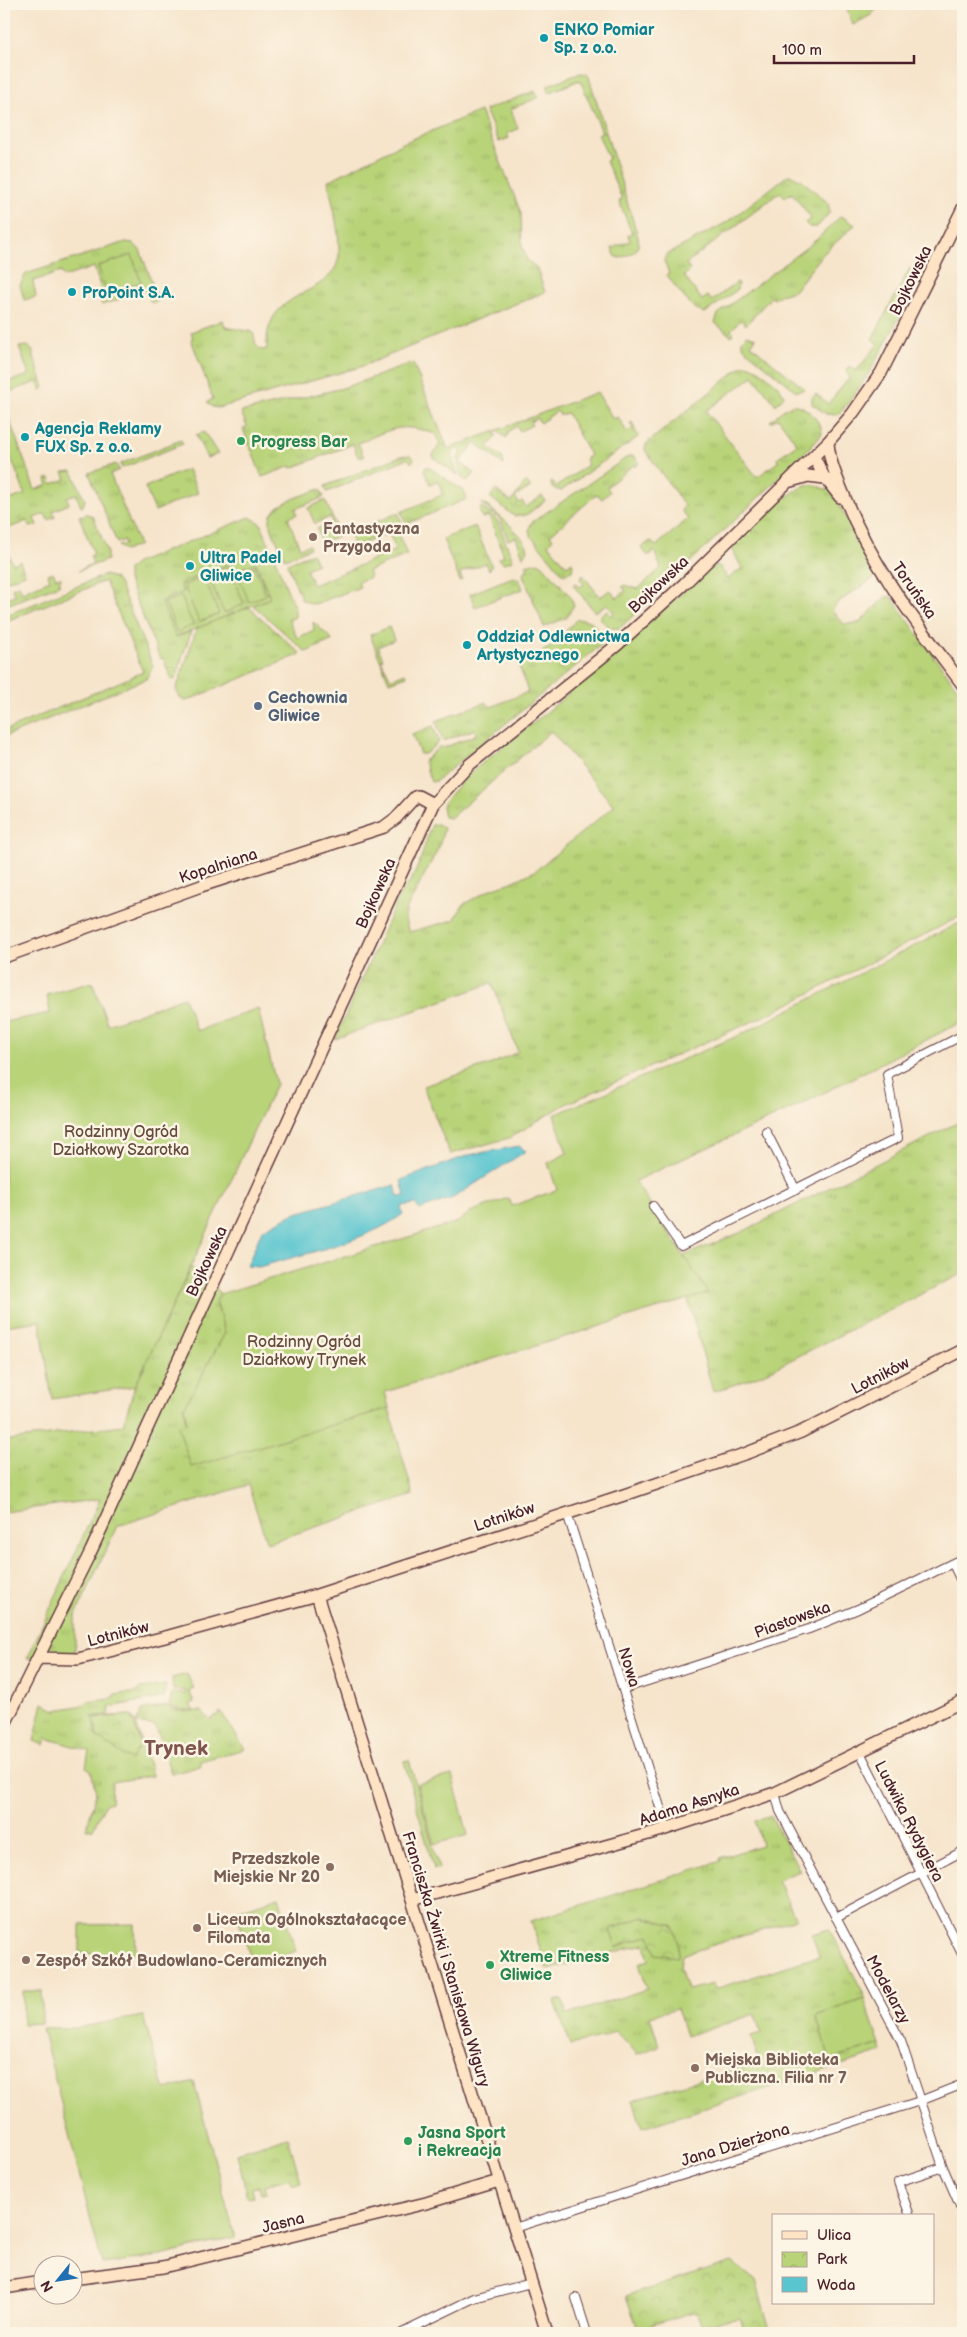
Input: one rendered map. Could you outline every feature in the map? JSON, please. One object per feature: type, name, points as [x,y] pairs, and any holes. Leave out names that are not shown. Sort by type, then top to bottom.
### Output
[{"type":"street","name":"Bojkowska","points":[[4,1726],[7,1714],[38,1658],[91,1551],[433,804],[469,765],[617,645],[790,481],[828,442],[853,413],[881,373],[963,208]]},
{"type":"street","name":"Toruńska","points":[[828,442],[829,475],[875,560],[963,685]]},
{"type":"street","points":[[790,481],[808,476],[829,475],[825,462],[814,457]]},
{"type":"street","name":"Kopalniana","points":[[4,957],[201,886],[384,827],[418,796],[433,804]]},
{"type":"street","points":[[653,1206],[681,1246],[898,1138],[887,1074],[963,1035]]},
{"type":"street","points":[[766,1131],[796,1190]]},
{"type":"street","name":"Lotników","points":[[38,1658],[78,1659],[318,1595],[699,1470],[784,1439],[861,1403],[963,1350]]},
{"type":"street","name":"Nowa","points":[[567,1513],[666,1828]]},
{"type":"street","name":"Piastowska","points":[[623,1689],[809,1629],[858,1609],[963,1558]]},
{"type":"street","points":[[953,1564],[963,1585]]},
{"type":"street","name":"Franciszka Żwirki i Stanisława Wigury","points":[[318,1595],[547,2333]]},
{"type":"street","name":"Adama Asnyka","points":[[412,1900],[666,1828],[774,1793],[963,1701]]},
{"type":"street","name":"Ludwika Rydygiera","points":[[860,1752],[963,1956]]},
{"type":"street","name":"Modelarzy","points":[[774,1793],[780,1811],[900,2041],[943,2167],[962,2205]]},
{"type":"street","points":[[836,1918],[963,1851]]},
{"type":"street","name":"Jana Dzierżona","points":[[514,2228],[920,2101],[963,2084]]},
{"type":"street","points":[[909,2214],[898,2182],[943,2167]]},
{"type":"street","name":"Jasna","points":[[82,2278],[163,2267],[426,2203],[499,2182]]},
{"type":"street","points":[[4,2282],[29,2284]]},
{"type":"street","points":[[4,2288],[32,2284]]},
{"type":"street","points":[[402,2333],[474,2298],[531,2284]]},
{"type":"street","points":[[576,2298],[587,2333]]},
{"type":"green space","points":[[845,4],[881,4],[871,15],[853,25]]},
{"type":"green space","points":[[581,73],[587,74],[589,77],[638,237],[637,249],[620,258],[616,257],[612,248],[630,241],[628,235],[632,233],[619,201],[622,199],[606,161],[609,159],[598,134],[602,132],[580,80],[548,93],[548,85]]},
{"type":"green space","points":[[535,91],[539,97],[511,109],[518,129],[507,134],[509,138],[499,142],[485,110]]},
{"type":"green space","points":[[480,111],[521,213],[522,246],[527,260],[536,267],[545,292],[360,367],[218,408],[212,407],[207,402],[213,399],[191,339],[193,338],[191,332],[223,320],[225,327],[253,332],[256,345],[261,350],[267,349],[269,328],[276,313],[287,302],[326,279],[335,268],[339,253],[338,236],[328,181],[403,143]]},
{"type":"green space","points":[[788,175],[794,176],[799,180],[801,179],[828,203],[830,212],[817,227],[809,227],[805,223],[811,218],[792,193],[785,197],[780,192],[686,264],[690,270],[684,276],[702,300],[708,296],[712,301],[737,282],[738,284],[737,290],[705,313],[695,308],[667,275],[669,273],[664,261],[666,255],[729,221]]},
{"type":"green space","points":[[841,216],[855,225],[824,253],[794,291],[774,299],[771,297],[746,325],[741,320],[731,330],[734,333],[731,336],[715,323],[718,314],[815,241]]},
{"type":"green space","points":[[126,242],[133,243],[140,250],[159,301],[151,303],[146,290],[102,305],[99,297],[103,295],[94,267],[64,277],[61,272],[33,281],[36,297],[24,300],[20,285],[26,274]]},
{"type":"green space","points":[[132,255],[141,282],[107,293],[98,266]]},
{"type":"green space","points":[[910,268],[918,275],[916,285],[871,369],[838,415],[826,414],[812,404],[812,397],[816,394],[828,404],[850,377],[845,372],[850,366],[856,371],[878,344],[872,339]]},
{"type":"green space","points":[[747,335],[756,338],[751,345],[805,389],[796,391],[744,348],[741,342]]},
{"type":"green space","points":[[28,346],[32,350],[44,388],[41,390],[37,382],[4,394],[4,383],[29,375],[19,347]]},
{"type":"green space","points":[[413,363],[448,449],[597,392],[613,419],[618,417],[627,432],[633,429],[630,423],[632,422],[638,437],[561,491],[552,488],[551,482],[556,487],[588,465],[585,459],[590,455],[567,413],[560,415],[557,411],[540,423],[537,418],[530,422],[532,425],[520,431],[517,426],[510,430],[506,438],[497,431],[495,434],[497,436],[488,447],[503,458],[504,465],[475,443],[460,462],[457,459],[462,452],[458,448],[451,455],[458,475],[434,458],[433,455],[440,444],[435,434],[423,430],[404,428],[387,431],[358,443],[364,457],[358,457],[353,444],[292,468],[291,466],[262,477],[243,429],[247,427],[241,412],[343,388]]},
{"type":"green space","points":[[751,366],[768,377],[784,396],[776,405],[753,376],[706,411],[757,477],[778,462],[777,458],[797,444],[778,418],[770,421],[784,409],[794,405],[808,411],[820,425],[822,434],[792,466],[621,627],[615,629],[609,626],[599,617],[607,610],[611,616],[614,613],[607,604],[595,612],[573,585],[576,583],[580,587],[584,584],[580,579],[583,575],[600,597],[610,590],[617,598],[626,590],[622,587],[624,585],[638,589],[661,568],[654,551],[648,556],[641,548],[650,541],[656,546],[688,519],[681,510],[685,506],[645,450],[646,444],[741,367]]},
{"type":"green space","points":[[4,405],[35,490],[48,485],[46,479],[50,478],[52,484],[66,479],[63,472],[72,471],[85,500],[83,506],[81,507],[76,494],[67,497],[69,504],[53,511],[55,517],[48,520],[45,514],[34,518],[37,525],[30,527],[27,521],[4,530],[4,502],[25,494],[4,440]]},
{"type":"green space","points":[[204,432],[218,454],[207,458],[196,435]]},
{"type":"green space","points":[[181,440],[183,444],[122,468],[120,464]]},
{"type":"green space","points":[[410,455],[414,459],[411,463],[408,458],[327,492],[325,486],[401,456]]},
{"type":"green space","points":[[629,456],[634,456],[639,463],[635,467],[633,465],[607,487],[610,492],[602,499],[597,494],[550,535],[553,539],[548,544],[567,566],[572,562],[573,565],[572,571],[563,574],[531,536],[529,530],[531,523]]},
{"type":"green space","points":[[460,462],[475,474],[467,481],[462,478],[458,464]]},
{"type":"green space","points":[[116,464],[119,470],[110,474],[139,545],[125,551],[118,546],[125,544],[124,540],[117,543],[89,473]]},
{"type":"green space","points":[[427,466],[465,492],[467,499],[406,524],[401,512],[442,495],[439,480],[430,484],[424,470]]},
{"type":"green space","points":[[188,469],[198,493],[155,511],[145,487]]},
{"type":"green space","points":[[526,482],[531,487],[515,497],[519,503],[522,501],[526,507],[542,496],[545,501],[526,515],[514,516],[490,497],[496,490],[511,502]]},
{"type":"green space","points":[[805,485],[815,485],[827,490],[828,488],[834,495],[877,576],[837,603],[832,611],[844,624],[859,623],[885,597],[891,597],[963,696],[963,915],[769,1014],[564,1105],[509,1138],[450,1154],[423,1086],[489,1065],[518,1052],[492,983],[335,1039],[401,892],[417,869],[432,825],[438,824],[444,828],[439,847],[406,910],[405,920],[409,932],[454,920],[464,904],[491,889],[535,871],[614,806],[551,731],[450,818],[444,817],[442,806],[462,781],[490,756],[568,694],[712,564],[720,567],[728,579],[742,568],[733,551],[733,546],[786,497]]},
{"type":"green space","points":[[320,489],[324,497],[295,509],[297,514],[288,518],[300,548],[309,545],[310,548],[285,559],[271,527],[271,516],[281,505]]},
{"type":"green space","points":[[325,500],[340,535],[322,543],[317,529],[332,522],[330,517],[315,524],[308,508]]},
{"type":"green space","points":[[483,503],[521,537],[528,550],[525,555],[523,556],[516,537],[508,540],[500,519]]},
{"type":"green space","points":[[482,507],[497,520],[513,560],[504,563],[498,559],[504,556],[489,516],[482,518],[479,509]]},
{"type":"green space","points":[[398,513],[403,526],[396,529],[407,555],[368,571],[370,577],[358,582],[360,587],[318,603],[312,604],[302,600],[287,563],[312,553],[317,564],[306,569],[313,585],[396,550],[389,533],[354,547],[349,533]]},
{"type":"green space","points":[[87,514],[93,516],[107,551],[107,560],[78,571],[93,563],[90,556],[94,554],[79,516]]},
{"type":"green space","points":[[250,517],[261,524],[295,609],[295,617],[289,620],[297,638],[314,630],[313,622],[333,640],[306,652],[253,605],[270,598],[256,563],[234,571],[231,564],[180,584],[183,592],[176,637],[191,632],[175,679],[172,680],[163,658],[160,659],[128,580],[128,570],[136,563]]},
{"type":"green space","points":[[475,526],[492,567],[489,570],[486,563],[460,573],[462,580],[460,581],[443,539]]},
{"type":"green space","points":[[4,546],[13,564],[20,561],[25,574],[4,582]]},
{"type":"green space","points":[[537,562],[542,564],[570,596],[574,605],[566,618],[544,627],[523,575],[528,567],[526,565]]},
{"type":"green space","points":[[231,563],[234,571],[255,563],[270,598],[176,637],[161,601],[183,592],[180,584]]},
{"type":"green space","points":[[254,566],[266,595],[249,602],[237,573]]},
{"type":"green space","points":[[229,567],[244,604],[224,613],[208,575]]},
{"type":"green space","points":[[53,572],[56,578],[61,577],[59,585],[4,606],[4,599],[15,595],[12,588],[19,585],[22,592],[50,580],[48,574]]},
{"type":"green space","points":[[105,575],[114,578],[119,583],[153,666],[146,679],[4,737],[4,731],[143,672],[105,581],[4,622],[4,616]]},
{"type":"green space","points":[[204,577],[219,614],[199,622],[184,585]]},
{"type":"green space","points":[[513,577],[519,579],[523,589],[475,607],[470,594]]},
{"type":"green space","points":[[181,596],[193,625],[177,632],[165,602]]},
{"type":"green space","points":[[249,607],[301,654],[186,701],[181,699],[176,690],[197,628]]},
{"type":"green space","points":[[577,619],[591,621],[602,636],[601,645],[436,781],[431,782],[424,761],[440,746],[443,748],[476,735],[475,729],[443,741],[436,721],[486,702],[491,707],[528,692],[519,666],[521,662],[551,647]]},
{"type":"green space","points":[[389,627],[394,640],[378,647],[383,659],[381,660],[391,679],[405,673],[407,676],[389,682],[370,635]]},
{"type":"green space","points":[[433,726],[439,742],[425,754],[420,754],[412,734]]},
{"type":"green space","name":"Rodzinny Ogród Działkowy Trynek","points":[[963,921],[963,1021],[800,1105],[635,1181],[708,1293],[385,1392],[389,1408],[191,1467],[178,1426],[187,1423],[184,1408],[225,1333],[216,1301],[220,1294],[458,1222],[470,1212],[509,1198],[512,1206],[557,1190],[548,1163],[567,1153],[554,1115],[742,1034]]},
{"type":"green space","name":"Rodzinny Ogród Działkowy Szarotka","points":[[92,982],[108,1025],[184,997],[197,1031],[258,1008],[276,1084],[135,1386],[52,1399],[40,1321],[4,1326],[4,1022],[50,1013],[47,995]]},
{"type":"green space","points":[[963,1120],[963,1273],[761,1375],[713,1392],[688,1299],[707,1293],[683,1256],[742,1232]]},
{"type":"green space","points":[[191,1267],[214,1284],[220,1294],[216,1301],[225,1333],[184,1408],[191,1466],[389,1408],[413,1495],[267,1543],[248,1485],[117,1526],[75,1617],[75,1655],[27,1659],[100,1499],[4,1512],[4,1441],[123,1425],[135,1386]]},
{"type":"green space","points":[[187,1674],[194,1689],[189,1691],[194,1702],[190,1705],[194,1711],[176,1709],[169,1705],[172,1693],[186,1694],[186,1691],[173,1690],[172,1678]]},
{"type":"green space","points":[[166,1685],[164,1697],[110,1707],[109,1715],[91,1717],[131,1715],[136,1723],[152,1776],[112,1782],[111,1802],[105,1804],[93,1829],[86,1830],[96,1793],[91,1770],[86,1767],[89,1751],[46,1738],[44,1745],[34,1741],[43,1703],[58,1712],[56,1710],[84,1705],[87,1702],[111,1699],[114,1695],[138,1692],[141,1688]]},
{"type":"green space","points":[[167,1706],[176,1711],[202,1711],[210,1720],[221,1712],[245,1749],[200,1761],[201,1766],[171,1774],[156,1726],[136,1723],[142,1710]]},
{"type":"green space","points":[[131,1715],[141,1744],[131,1760],[97,1737],[94,1718]]},
{"type":"green space","points":[[409,1760],[439,1868],[434,1869],[404,1761]]},
{"type":"green space","points":[[452,1775],[468,1835],[434,1844],[417,1784]]},
{"type":"green space","points":[[771,1816],[800,1871],[777,1880],[796,1919],[682,1955],[680,1967],[687,1990],[713,1984],[715,1989],[819,1956],[812,1934],[829,1929],[863,1992],[864,1999],[816,2016],[830,2060],[880,2044],[882,2052],[642,2128],[633,2100],[759,2061],[751,2036],[761,2033],[755,2014],[686,2036],[677,2008],[650,2016],[659,2046],[637,2054],[615,2031],[605,2037],[570,2045],[555,2001],[562,1999],[567,2015],[647,1989],[639,1963],[649,1960],[645,1944],[547,1970],[531,1921],[721,1861],[720,1858],[762,1845],[755,1821]]},
{"type":"green space","points":[[279,1897],[296,1951],[253,1965],[236,1911]]},
{"type":"green space","points":[[643,1917],[673,1925],[679,1944],[678,1957],[656,1954],[650,1935],[616,1947],[610,1929]]},
{"type":"green space","points":[[135,1924],[136,1953],[80,1954],[80,1925]]},
{"type":"green space","points":[[23,1991],[42,1991],[42,2023],[23,2024]]},
{"type":"green space","points":[[864,1999],[880,2044],[830,2060],[816,2016]]},
{"type":"green space","points":[[143,2016],[165,2090],[194,2082],[235,2237],[161,2256],[102,2264],[42,2028],[76,2028]]},
{"type":"green space","points":[[288,2137],[301,2182],[292,2185],[290,2178],[265,2185],[267,2192],[261,2193],[259,2186],[252,2188],[254,2196],[247,2197],[237,2153]]},
{"type":"green space","points":[[732,2262],[756,2281],[771,2333],[745,2333],[739,2317],[702,2326],[697,2314],[693,2312],[638,2329],[626,2296]]},
{"type":"water","points":[[519,1146],[526,1151],[453,1198],[419,1210],[416,1204],[401,1206],[403,1214],[372,1232],[314,1252],[259,1267],[247,1266],[262,1230],[293,1214],[395,1185],[398,1197],[405,1196],[401,1180],[469,1155]]},
{"type":"place","name":"ENKO Pomiar Sp. z o.o.","points":[[544,38]]},
{"type":"place","name":"ProPoint S.A.","points":[[72,292]]},
{"type":"place","name":"Agencja Reklamy FUX Sp. z o.o.","points":[[25,437]]},
{"type":"place","name":"Progress Bar","points":[[241,441]]},
{"type":"place","name":"Fantastyczna Przygoda","points":[[313,537]]},
{"type":"place","name":"Ultra Padel Gliwice","points":[[190,566]]},
{"type":"place","name":"Oddział Odlewnictwa Artystycznego","points":[[467,645]]},
{"type":"place","name":"Cechownia Gliwice","points":[[258,706]]},
{"type":"place","name":"Przedszkole Miejskie Nr 20","points":[[330,1867]]},
{"type":"place","name":"Liceum Ogólnokształacące Filomata","points":[[197,1928]]},
{"type":"place","name":"Zespół Szkół Budowlano-Ceramicznych","points":[[26,1960]]},
{"type":"place","name":"Xtreme Fitness Gliwice","points":[[490,1965]]},
{"type":"place","name":"Miejska Biblioteka Publiczna. Filia nr 7","points":[[695,2068]]},
{"type":"place","name":"Jasna Sport i Rekreacja","points":[[408,2141]]},
{"type":"district","name":"Trynek","points":[[176,1748]]}]
